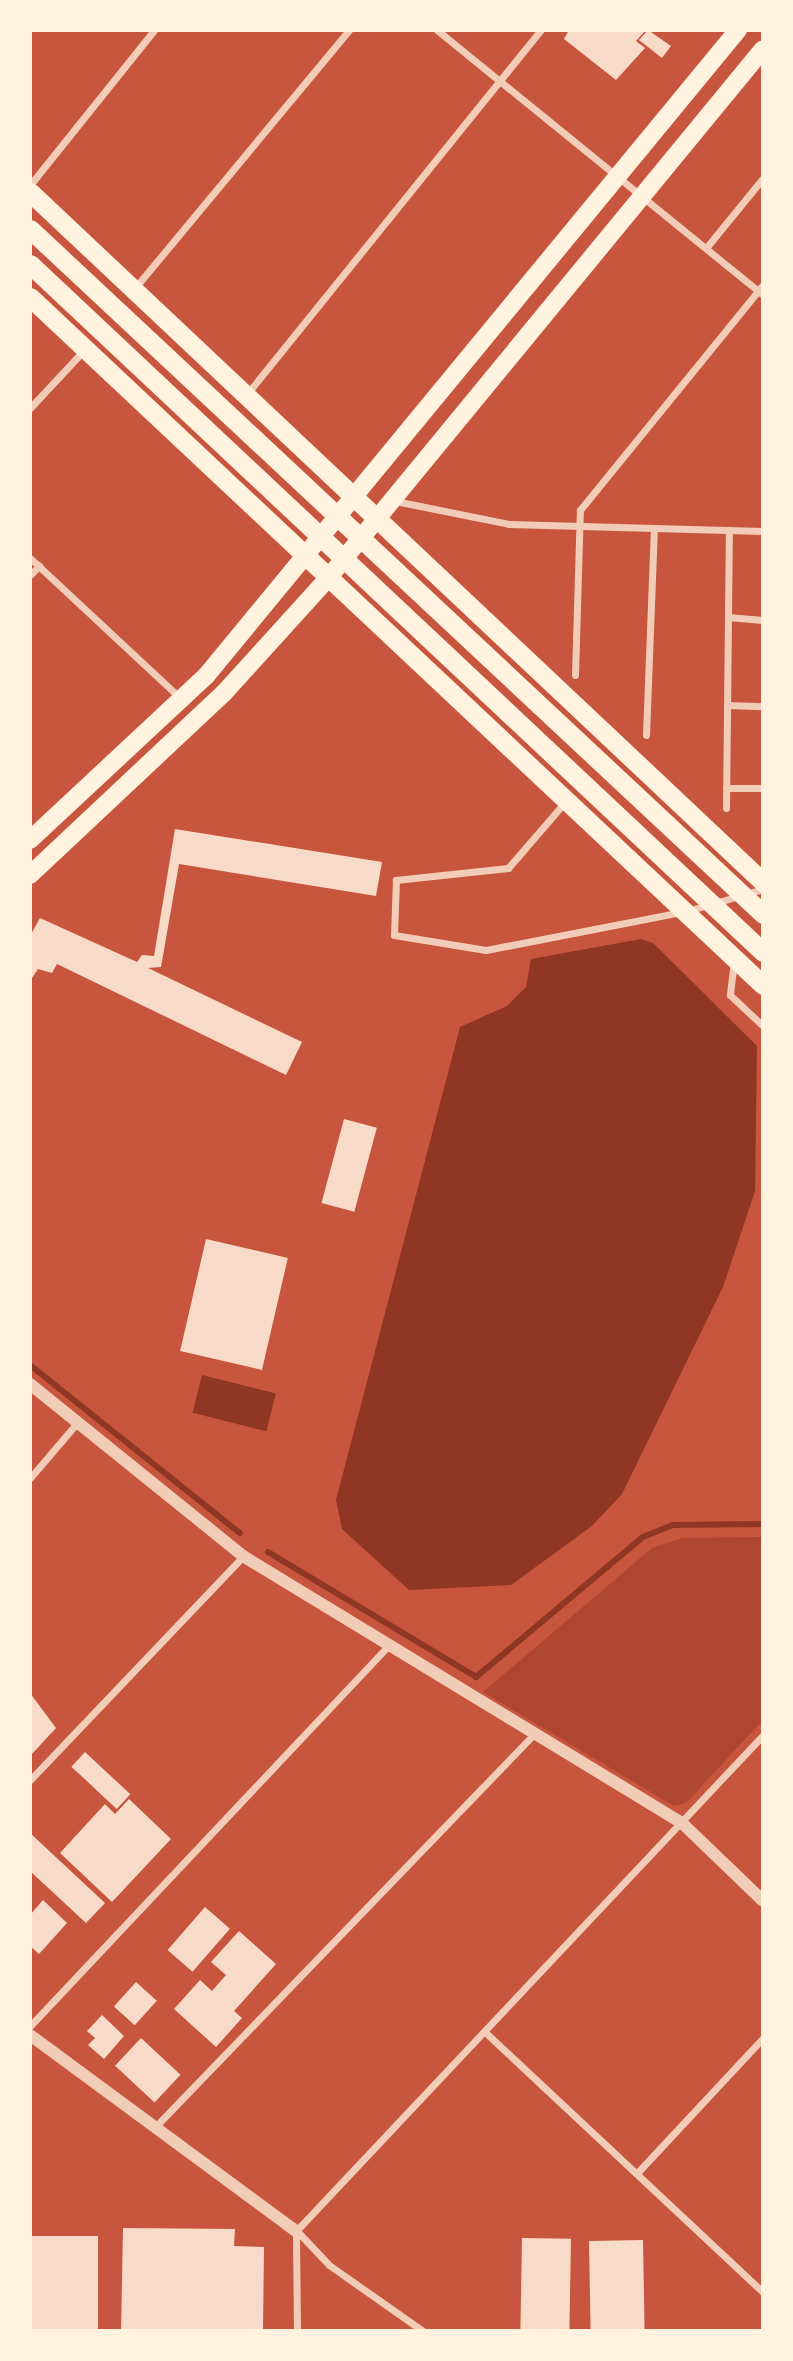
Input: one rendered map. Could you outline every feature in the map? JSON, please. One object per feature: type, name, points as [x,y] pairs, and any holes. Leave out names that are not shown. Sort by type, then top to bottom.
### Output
[{"type":"highway","points":[[30,192],[763,882]]},
{"type":"highway","points":[[30,229],[763,915]]},
{"type":"highway","points":[[30,264],[763,952]]},
{"type":"highway","points":[[30,297],[568,799],[763,985]]},
{"type":"main road","points":[[30,840],[182,699],[308,555],[738,30]]},
{"type":"main road","points":[[31,872],[223,694],[330,577],[389,500],[643,197],[763,49]]},
{"type":"street","points":[[30,185],[154,30]]},
{"type":"street","points":[[133,290],[349,30]]},
{"type":"street","points":[[437,30],[762,291],[580,510],[575,675]]},
{"type":"street","points":[[246,395],[541,30]]},
{"type":"street","points":[[706,248],[763,178]]},
{"type":"street","points":[[30,408],[85,348]]},
{"type":"street","points":[[389,500],[509,524],[654,529],[761,528]]},
{"type":"street","points":[[646,735],[654,529]]},
{"type":"street","points":[[726,807],[729,530]]},
{"type":"street","points":[[30,558],[182,699]]},
{"type":"street","points":[[30,575],[38,566]]},
{"type":"street","points":[[728,617],[763,620]]},
{"type":"street","points":[[727,705],[763,706]]},
{"type":"street","points":[[726,788],[763,788]]},
{"type":"street","points":[[568,799],[508,868],[396,880],[394,935],[486,950],[687,911],[763,889]]},
{"type":"street","points":[[734,957],[730,995],[763,1026]]},
{"type":"street","points":[[30,1384],[243,1556],[533,1735],[682,1823],[763,1901]]},
{"type":"street","points":[[30,1478],[77,1423]]},
{"type":"street","points":[[30,1780],[243,1556]]},
{"type":"street","points":[[30,2026],[388,1646]]},
{"type":"street","points":[[156,2126],[533,1735]]},
{"type":"street","points":[[298,2331],[296,2231],[486,2033],[763,1735]]},
{"type":"street","points":[[486,2033],[638,2172],[763,2292]]},
{"type":"street","points":[[30,2035],[296,2231],[329,2264],[423,2331]]},
{"type":"street","points":[[638,2172],[763,2038]]},
{"type":"shaded area","points":[[641,939],[653,943],[757,1046],[755,1191],[723,1287],[622,1494],[592,1526],[511,1585],[409,1590],[342,1529],[336,1500],[460,1027],[507,1006],[526,987],[531,959]]},
{"type":"shaded area","points":[[202,1375],[276,1393],[266,1431],[193,1413]]},
{"type":"shaded area","points":[[763,1537],[763,1720],[686,1803],[674,1806],[483,1692],[652,1548],[683,1538]]},
{"type":"building","points":[[569,30],[646,30],[636,41],[645,48],[616,80],[564,39]]},
{"type":"building","points":[[648,30],[671,46],[662,58],[639,40]]},
{"type":"building","points":[[175,829],[382,862],[376,896],[179,864],[161,967],[148,968],[302,1042],[286,1075],[57,964],[52,973],[38,969],[30,981],[30,936],[40,918],[137,962],[142,955],[154,956]]},
{"type":"building","points":[[344,1119],[377,1128],[354,1212],[321,1203]]},
{"type":"building","points":[[206,1239],[288,1258],[262,1370],[180,1351]]},
{"type":"building","points":[[30,1693],[56,1728],[31,1755],[30,1753]]},
{"type":"building","points":[[85,1752],[130,1794],[117,1809],[71,1767]]},
{"type":"building","points":[[129,1799],[171,1839],[112,1902],[60,1853],[105,1804],[115,1814]]},
{"type":"building","points":[[30,1833],[105,1903],[86,1923],[30,1871]]},
{"type":"building","points":[[43,1900],[67,1923],[39,1954],[30,1946],[30,1915]]},
{"type":"building","points":[[205,1907],[230,1929],[193,1972],[168,1950]]},
{"type":"building","points":[[239,1931],[276,1964],[234,2011],[242,2018],[216,2047],[174,2009],[200,1980],[212,1991],[226,1975],[211,1962]]},
{"type":"building","points":[[136,1982],[157,2001],[135,2025],[114,2007]]},
{"type":"building","points":[[102,2015],[124,2036],[104,2059],[88,2045],[95,2038],[87,2031]]},
{"type":"building","points":[[141,2038],[180,2075],[155,2103],[115,2066]]},
{"type":"building","points":[[123,2228],[235,2229],[234,2246],[264,2247],[263,2331],[121,2331]]},
{"type":"building","points":[[30,2236],[98,2236],[98,2331],[30,2331]]},
{"type":"building","points":[[522,2238],[571,2239],[569,2331],[520,2331]]},
{"type":"building","points":[[643,2240],[645,2331],[591,2331],[589,2241]]},
{"type":"waterway","points":[[30,1365],[240,1533]]},
{"type":"waterway","points":[[268,1552],[476,1677],[643,1537],[673,1525],[763,1524]]}]
